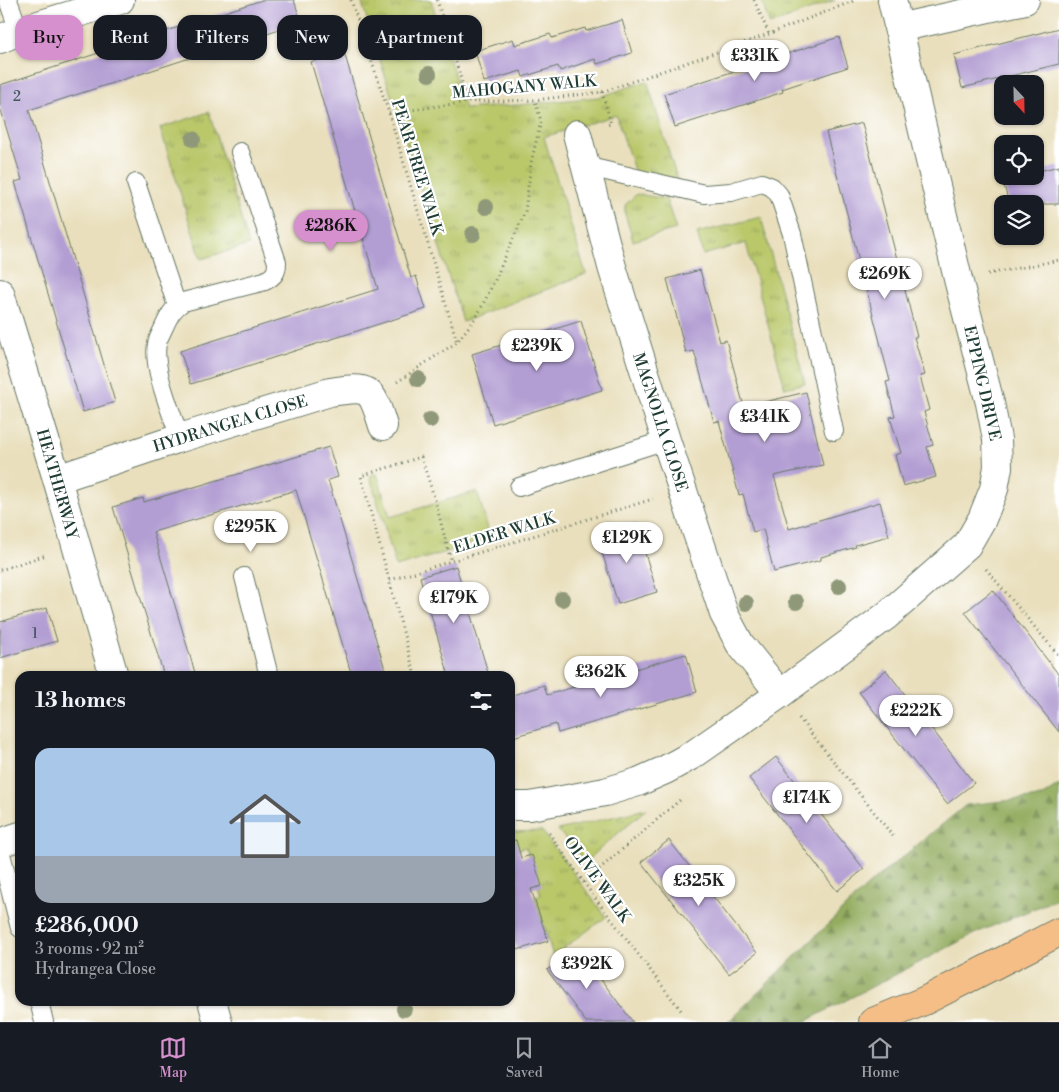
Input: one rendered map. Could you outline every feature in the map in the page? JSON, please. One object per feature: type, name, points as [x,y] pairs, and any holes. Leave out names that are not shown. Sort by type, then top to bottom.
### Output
[{"type":"main road","points":[[873,1022],[924,1001],[1059,932]]},
{"type":"street","points":[[10,35],[120,0]]},
{"type":"street","name":"EPPING DRIVE","points":[[520,806],[574,799],[629,784],[665,770],[694,754],[886,616],[967,545],[982,519],[994,489],[998,467],[997,439],[990,403],[958,279],[892,0]]},
{"type":"street","points":[[898,28],[1025,0]]},
{"type":"street","name":"MAGNOLIA CLOSE","points":[[577,134],[612,267],[716,591],[730,627],[740,644],[780,694]]},
{"type":"street","name":"HEATHERWAY","points":[[0,293],[57,478],[113,671]]},
{"type":"street","name":"HYDRANGEA CLOSE","points":[[57,478],[330,392],[356,388],[366,390]]},
{"type":"street","points":[[366,390],[375,400],[383,426]]},
{"type":"street","points":[[0,843],[15,838]]},
{"type":"street","points":[[213,1006],[218,1022]]},
{"type":"lane","points":[[8,0],[10,35]]},
{"type":"lane","points":[[180,438],[160,379],[156,344],[170,314],[183,302],[264,281],[273,276],[277,271],[276,262],[240,152]]},
{"type":"lane","points":[[585,166],[704,194],[731,192],[762,183],[772,188],[779,195],[792,234],[834,431]]},
{"type":"lane","points":[[136,183],[177,306]]},
{"type":"lane","points":[[519,487],[666,440]]},
{"type":"lane","points":[[244,577],[268,671]]},
{"type":"lane","points":[[0,850],[15,908]]},
{"type":"lane","points":[[40,1006],[44,1022]]},
{"type":"path","name":"PEAR TREE WALK","points":[[351,0],[389,113],[457,342]]},
{"type":"path","points":[[437,0],[468,102]]},
{"type":"path","points":[[754,0],[769,34]]},
{"type":"path","name":"MAHOGANY WALK","points":[[389,113],[468,102],[535,100],[602,92],[769,34],[856,0]]},
{"type":"path","points":[[366,390],[394,384],[457,342],[477,316],[524,212],[531,164],[541,120],[535,100]]},
{"type":"path","points":[[958,279],[1059,260]]},
{"type":"path","points":[[414,671],[361,476],[421,458],[452,561]]},
{"type":"path","name":"ELDER WALK","points":[[389,580],[683,490]]},
{"type":"path","points":[[967,545],[1059,656]]},
{"type":"path","points":[[0,570],[76,546]]},
{"type":"path","points":[[780,694],[893,836]]},
{"type":"path","points":[[584,882],[680,800],[694,754]]},
{"type":"path","name":"OLIVE WALK","points":[[520,806],[584,882],[683,1013]]},
{"type":"green space","points":[[361,0],[431,0],[436,15],[366,15]]},
{"type":"green space","points":[[761,0],[835,0],[770,25]]},
{"type":"green space","points":[[380,60],[450,60],[465,109],[599,97],[647,81],[678,182],[635,173],[616,115],[544,137],[586,274],[463,322]]},
{"type":"green space","points":[[209,112],[249,245],[201,259],[160,128]]},
{"type":"green space","points":[[637,194],[666,199],[676,229],[633,241],[625,214],[625,205]]},
{"type":"green space","points":[[761,217],[805,383],[785,388],[746,243],[703,255],[697,233]]},
{"type":"green space","points":[[377,474],[390,517],[477,491],[491,539],[396,567],[370,476]]},
{"type":"green space","points":[[1059,785],[1059,898],[974,934],[804,1022],[728,1022],[867,886],[966,805],[1041,797]]},
{"type":"green space","points":[[646,809],[585,862],[558,830]]},
{"type":"green space","points":[[542,831],[606,917],[553,956],[535,897],[541,895],[526,847],[515,850],[515,832]]},
{"type":"building","points":[[262,0],[294,0],[299,15],[277,15],[277,30],[267,33],[267,15],[216,15]]},
{"type":"building","points":[[622,20],[632,53],[597,64],[595,59],[560,71],[558,66],[523,77],[521,71],[484,82],[478,60],[482,60],[482,49],[513,39],[515,45],[550,34],[552,38],[585,28],[586,31]]},
{"type":"building","points":[[177,28],[177,60],[184,60],[29,110],[115,402],[83,412],[15,182],[22,180],[0,107],[0,85],[77,60],[83,60],[83,58],[93,55],[93,60],[167,60],[167,31]]},
{"type":"building","points":[[1059,28],[1059,64],[1015,75],[994,75],[994,80],[962,88],[954,55]]},
{"type":"building","points":[[839,37],[848,67],[782,89],[783,92],[675,127],[664,94]]},
{"type":"building","points":[[318,60],[346,60],[411,278],[416,276],[426,309],[191,384],[180,351],[378,289],[311,62]]},
{"type":"building","points":[[862,123],[917,337],[914,337],[925,375],[920,376],[929,410],[924,412],[933,445],[927,447],[936,477],[903,486],[895,455],[901,453],[890,417],[895,416],[886,382],[890,381],[826,132]]},
{"type":"building","points":[[1059,166],[1059,204],[1044,204],[1044,195],[1007,195],[1004,185],[1044,185],[1044,170]]},
{"type":"building","points":[[700,270],[720,342],[726,340],[744,407],[806,392],[823,465],[774,476],[789,529],[880,502],[889,536],[821,557],[821,560],[774,572],[763,529],[753,532],[743,494],[739,495],[719,421],[714,422],[694,351],[686,353],[667,279]]},
{"type":"building","points":[[581,321],[602,390],[493,424],[472,354]]},
{"type":"building","points":[[329,447],[338,477],[328,480],[385,671],[350,671],[296,490],[153,532],[195,671],[162,671],[113,507],[143,498],[144,502]]},
{"type":"building","points":[[636,524],[657,592],[618,604],[597,536]]},
{"type":"building","points":[[456,566],[488,671],[448,671],[420,577]]},
{"type":"building","points":[[993,590],[1059,675],[1059,732],[965,612]]},
{"type":"building","points":[[47,608],[57,641],[0,658],[0,622]]},
{"type":"building","points":[[686,654],[697,692],[558,733],[556,724],[515,736],[515,694],[544,685],[547,695]]},
{"type":"building","points":[[886,670],[974,783],[947,804],[859,692]]},
{"type":"building","points":[[776,757],[864,869],[837,891],[749,778]]},
{"type":"building","points":[[515,840],[521,858],[532,855],[542,886],[531,889],[548,941],[517,950],[515,943]]},
{"type":"building","points":[[669,840],[757,953],[729,974],[641,862]]},
{"type":"building","points":[[577,948],[633,1022],[586,1022],[547,970]]}]
